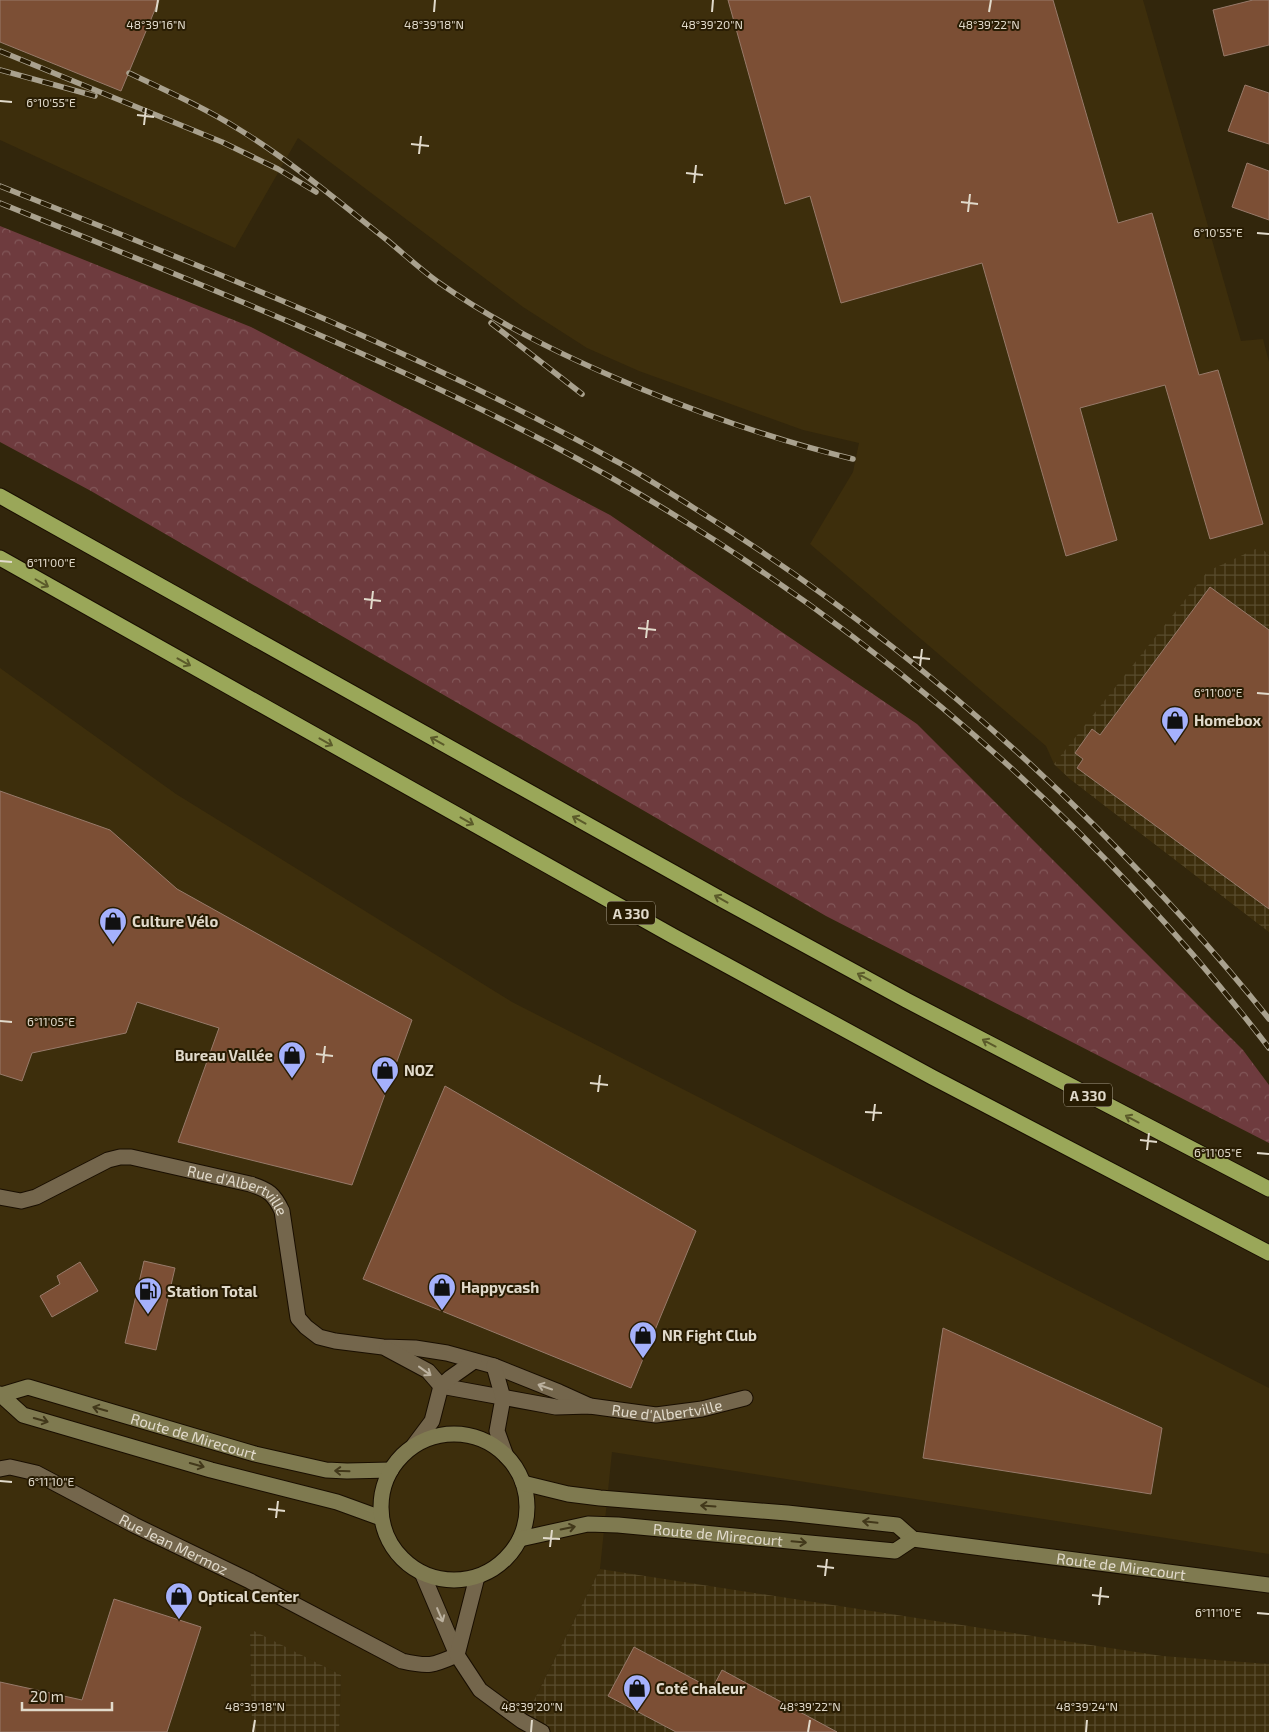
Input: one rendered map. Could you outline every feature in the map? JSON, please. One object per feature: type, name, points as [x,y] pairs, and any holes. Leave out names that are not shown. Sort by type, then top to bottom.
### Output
[{"type":"highway","name":"A 330","points":[[0,496],[719,898],[906,1000],[1269,1189]]},
{"type":"highway","name":"A 330","points":[[0,558],[673,936],[932,1076],[1269,1253]]},
{"type":"main road","name":"Route de Mirecourt","points":[[0,1395],[28,1387],[255,1454],[326,1470],[391,1470]]},
{"type":"main road","name":"Route de Mirecourt","points":[[0,1395],[23,1415],[211,1470],[337,1502],[381,1518]]},
{"type":"main road","points":[[446,1434],[462,1434],[478,1438],[493,1445],[506,1456],[516,1468],[523,1483],[527,1502],[526,1521],[520,1540],[510,1556],[496,1568],[478,1577],[460,1581],[441,1580],[423,1575],[408,1565],[395,1552],[386,1536],[381,1518],[380,1501],[384,1485],[391,1470],[401,1456],[414,1445],[429,1438],[446,1434]]},
{"type":"main road","name":"Route de Mirecourt","points":[[523,1483],[568,1494],[600,1498],[787,1512],[897,1525],[913,1539],[1269,1585]]},
{"type":"main road","name":"Route de Mirecourt","points":[[520,1540],[588,1524],[628,1526],[895,1551],[913,1539]]},
{"type":"street","name":"Rue d'Albertville","points":[[0,1197],[21,1201],[36,1197],[108,1160],[120,1157],[131,1157],[265,1189],[275,1198],[282,1211],[298,1318],[306,1327],[319,1336],[335,1341],[383,1347],[415,1348],[447,1353],[494,1366],[590,1406]]},
{"type":"street","name":"Rue d'Albertville","points":[[383,1347],[428,1370],[442,1386],[556,1407],[590,1406],[656,1415],[702,1408],[744,1398]]},
{"type":"street","points":[[414,1445],[432,1421],[442,1386],[474,1361]]},
{"type":"street","points":[[494,1366],[503,1398],[497,1431],[506,1456]]},
{"type":"street","name":"Rue Jean Mermoz","points":[[0,1469],[10,1467],[36,1473],[134,1525],[250,1581],[402,1661],[422,1666],[435,1664],[457,1655]]},
{"type":"street","points":[[423,1575],[457,1655],[480,1690],[522,1721],[542,1732]]},
{"type":"street","points":[[457,1655],[478,1577]]},
{"type":"shaded area","points":[[0,0],[1143,0],[1241,341],[1263,339],[1269,362],[1269,932],[1070,779],[1054,764],[1046,746],[810,544],[853,472],[859,443],[803,430],[639,371],[587,348],[523,307],[298,138],[235,248],[0,140]]},
{"type":"shaded area","name":"Homebox","points":[[1260,547],[1269,555],[1269,932],[1070,779],[1054,764],[1208,571]]},
{"type":"shaded area","points":[[0,668],[176,794],[512,1002],[1269,1388],[1269,1554],[612,1452],[600,1569],[518,1732],[339,1732],[341,1675],[250,1630],[252,1732],[0,1732]]},
{"type":"shaded area","points":[[600,1569],[1162,1656],[1269,1664],[1269,1732],[518,1732]]},
{"type":"shaded area","points":[[250,1629],[341,1675],[339,1732],[252,1732]]},
{"type":"green space","points":[[0,226],[251,327],[610,515],[917,724],[1243,1050],[1269,1085],[1269,1143],[826,916],[91,491],[0,442]]},
{"type":"building","points":[[0,0],[159,0],[121,91],[0,42]]},
{"type":"building","points":[[728,0],[1053,0],[1118,223],[1152,213],[1199,375],[1218,370],[1263,524],[1210,539],[1165,385],[1080,408],[1117,540],[1066,556],[982,263],[841,303],[810,196],[785,204]]},
{"type":"building","points":[[1253,0],[1269,0],[1269,45],[1224,56],[1213,10]]},
{"type":"building","points":[[1245,85],[1269,93],[1269,144],[1228,131]]},
{"type":"building","points":[[1247,163],[1269,171],[1269,220],[1232,207]]},
{"type":"building","name":"Homebox","points":[[1210,587],[1269,630],[1269,909],[1077,768],[1083,759],[1075,753],[1092,729],[1100,735]]},
{"type":"building","points":[[0,791],[110,830],[177,889],[412,1020],[352,1185],[178,1142],[219,1028],[137,1002],[126,1033],[32,1053],[22,1081],[0,1074]]},
{"type":"building","points":[[445,1086],[696,1231],[631,1388],[363,1279]]},
{"type":"building","name":"Station Total","points":[[144,1261],[175,1268],[156,1350],[125,1343]]},
{"type":"building","points":[[80,1262],[98,1291],[52,1317],[40,1296],[60,1284],[57,1276]]},
{"type":"building","points":[[943,1328],[1162,1428],[1151,1494],[923,1458]]},
{"type":"building","points":[[114,1599],[201,1627],[167,1732],[0,1732],[0,1682],[82,1700]]},
{"type":"building","points":[[634,1647],[712,1689],[722,1670],[837,1732],[676,1732],[608,1696]]},
{"type":"railway","points":[[0,51],[222,142],[278,169],[316,192]]},
{"type":"railway","points":[[0,70],[95,96]]},
{"type":"railway","points":[[129,73],[213,114],[259,142],[315,183],[438,282],[487,314],[538,342],[590,367],[670,401],[773,437],[853,459]]},
{"type":"railway","points":[[0,186],[312,313],[465,383],[540,420],[634,471],[748,542],[801,578],[902,655],[952,695],[1047,780],[1139,871],[1227,968],[1269,1019]]},
{"type":"railway","points":[[0,203],[346,346],[481,409],[548,443],[651,501],[751,564],[848,633],[941,707],[1030,785],[1115,869],[1194,956],[1269,1048]]},
{"type":"railway","points":[[491,323],[582,394]]},
{"type":"place","name":"Homebox","points":[[1175,744]]},
{"type":"place","name":"Culture Vélo","points":[[113,945]]},
{"type":"place","name":"Bureau Vallée","points":[[292,1079]]},
{"type":"place","name":"NOZ","points":[[385,1094]]},
{"type":"place","name":"Happycash","points":[[442,1311]]},
{"type":"place","name":"Station Total","points":[[148,1315]]},
{"type":"place","name":"NR Fight Club","points":[[643,1359]]},
{"type":"place","name":"Optical Center","points":[[179,1620]]},
{"type":"place","name":"Coté chaleur","points":[[637,1712]]}]
